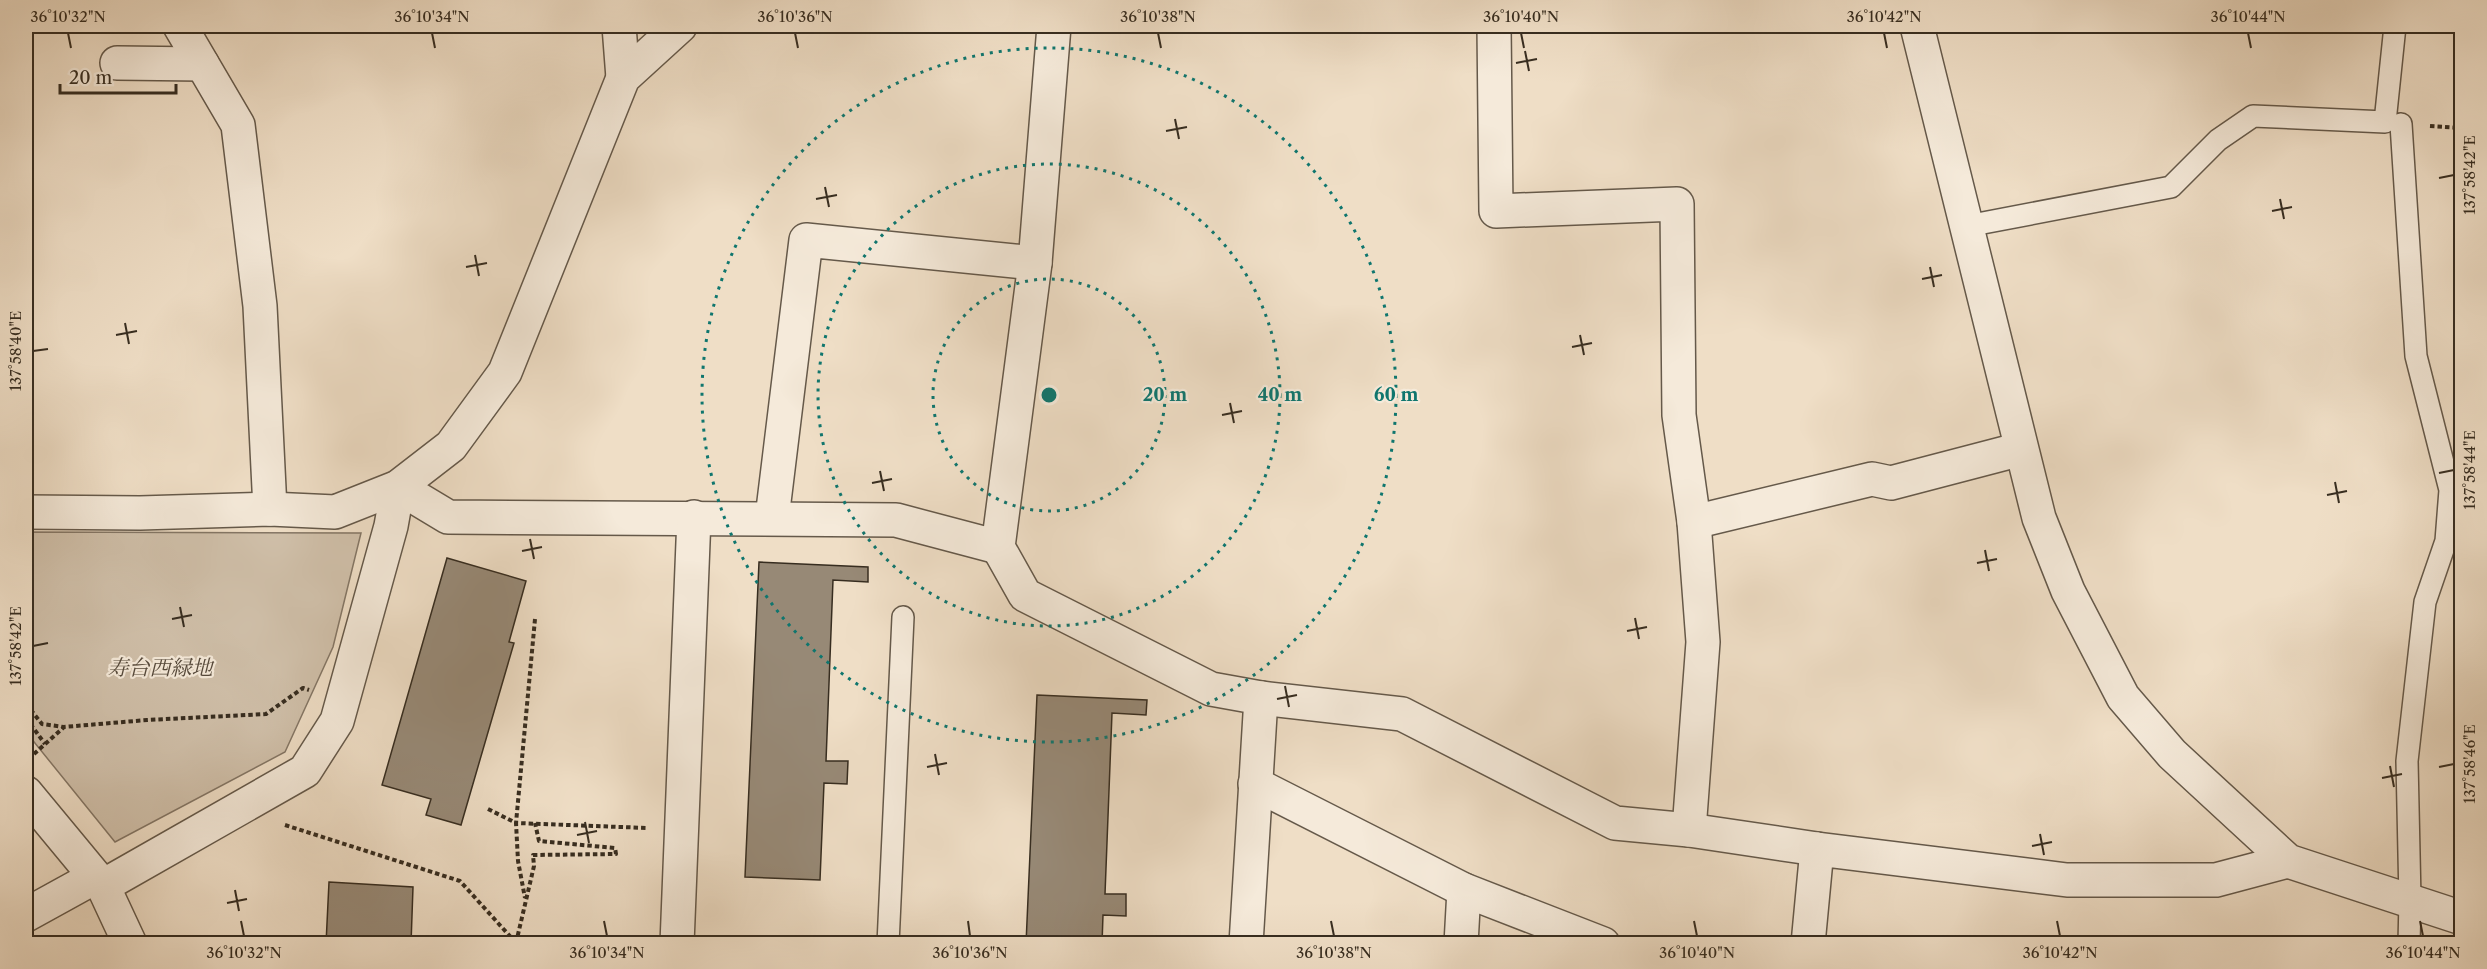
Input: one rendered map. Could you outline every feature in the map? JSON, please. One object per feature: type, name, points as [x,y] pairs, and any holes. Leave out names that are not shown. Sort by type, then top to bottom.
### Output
[{"type":"street","points":[[180,26],[238,125],[260,306],[270,509]]},
{"type":"street","points":[[619,26],[623,78]]},
{"type":"street","points":[[26,512],[140,513],[270,509],[335,512],[398,487],[451,446],[505,372],[623,78],[680,26]]},
{"type":"street","points":[[1054,26],[1035,263],[998,547],[1025,596],[1211,689],[1261,698],[1402,714],[1616,823],[1689,830],[1817,849],[2067,880],[2216,880],[2288,861]]},
{"type":"street","points":[[1494,26],[1496,211],[1677,204],[1679,415],[1694,522],[1703,642],[1689,830]]},
{"type":"street","points":[[1917,26],[2039,518],[2068,591],[2123,697],[2172,754],[2288,861],[2462,918]]},
{"type":"street","points":[[117,63],[202,64]]},
{"type":"street","points":[[772,518],[806,240],[1035,263]]},
{"type":"street","points":[[1694,522],[1872,479],[1891,483],[2021,448]]},
{"type":"street","points":[[398,487],[448,517],[896,520],[998,547]]},
{"type":"street","points":[[26,915],[99,882],[305,771],[337,721],[392,526],[398,487]]},
{"type":"street","points":[[677,944],[694,517]]},
{"type":"street","points":[[1246,944],[1261,698]]},
{"type":"street","points":[[1255,784],[1464,890],[1603,944]]},
{"type":"street","points":[[26,793],[99,882],[130,944]]},
{"type":"street","points":[[1808,944],[1817,849]]},
{"type":"street","points":[[1461,944],[1464,890]]},
{"type":"lane","points":[[1968,226],[2171,187],[2218,140],[2253,116],[2385,122],[2395,26]]},
{"type":"lane","points":[[2401,124],[2416,356],[2450,490],[2446,541],[2425,602],[2407,761],[2409,944]]},
{"type":"lane","points":[[888,944],[903,617]]},
{"type":"path","points":[[525,902],[518,861],[516,823],[535,619]]},
{"type":"path","points":[[26,704],[42,724],[64,727],[266,714],[303,688]]},
{"type":"path","points":[[26,718],[45,744]]},
{"type":"path","points":[[34,754],[64,727]]},
{"type":"path","points":[[488,809],[516,823],[653,828]]},
{"type":"path","points":[[275,822],[460,881],[517,943]]},
{"type":"path","points":[[517,943],[534,866],[532,855],[616,854],[615,848],[539,841],[536,823]]},
{"type":"green space","name":"寿台西緑地","points":[[26,532],[361,533],[333,647],[285,752],[115,842],[26,732]]},
{"type":"building","points":[[447,558],[526,581],[509,642],[514,643],[461,825],[426,815],[431,799],[382,785]]},
{"type":"building","points":[[759,562],[868,567],[868,582],[833,580],[826,761],[848,761],[847,784],[824,783],[820,880],[745,877]]},
{"type":"building","points":[[1037,695],[1147,700],[1146,715],[1112,713],[1105,894],[1126,894],[1126,916],[1103,915],[1102,944],[1026,944]]},
{"type":"building","points":[[329,882],[413,887],[411,944],[326,944]]}]
